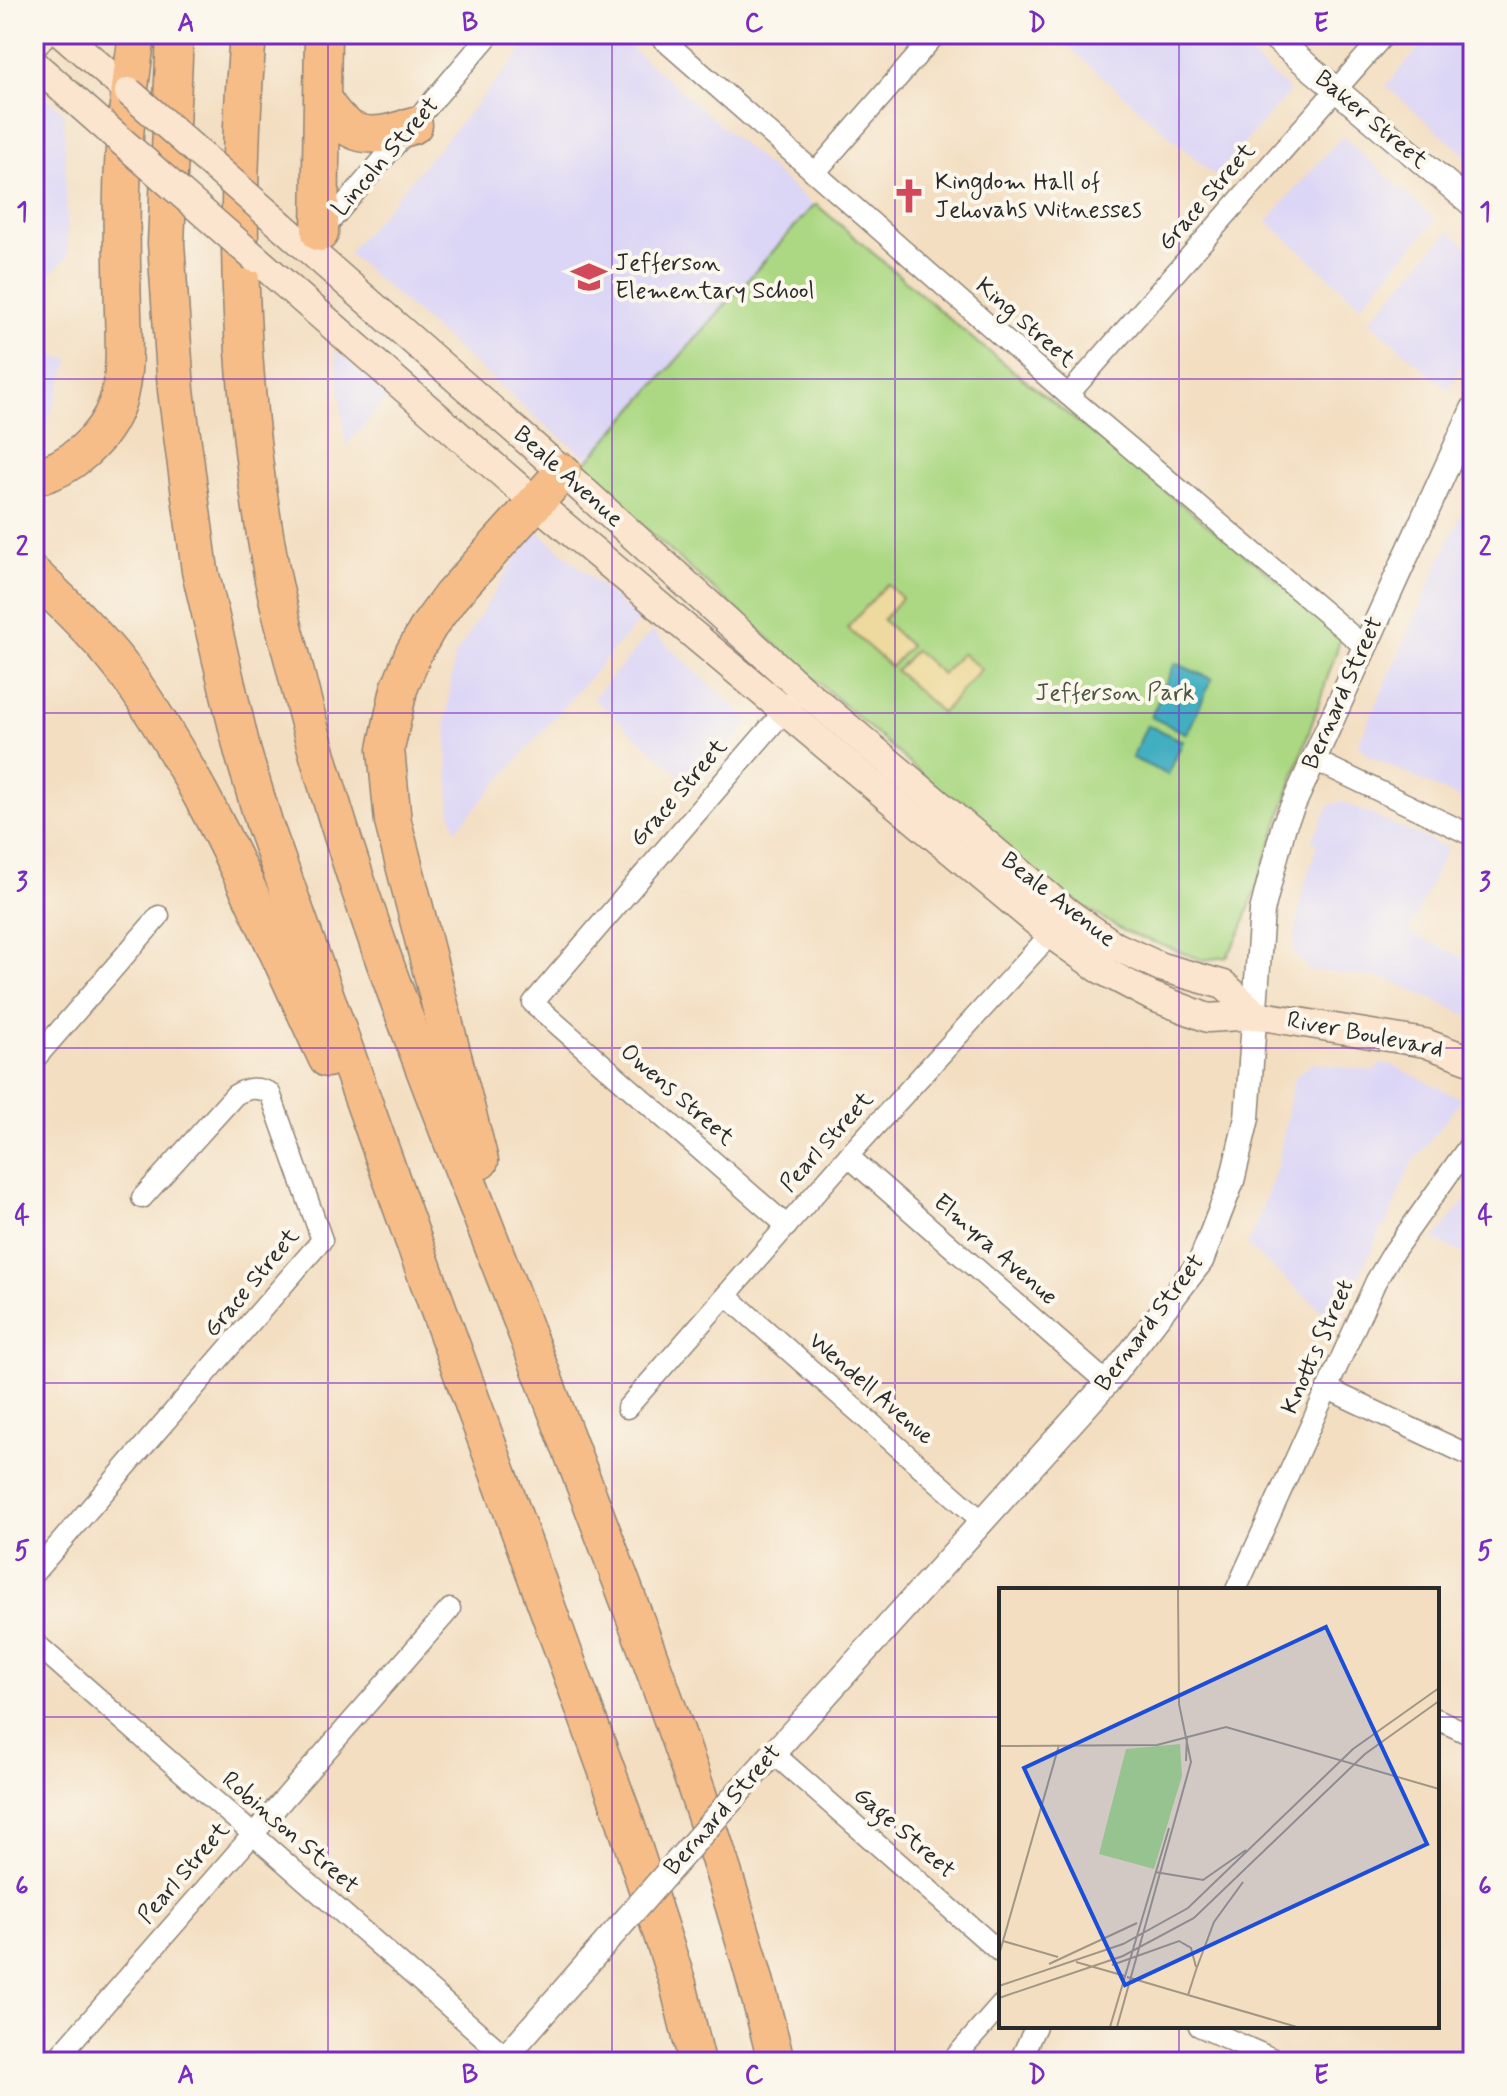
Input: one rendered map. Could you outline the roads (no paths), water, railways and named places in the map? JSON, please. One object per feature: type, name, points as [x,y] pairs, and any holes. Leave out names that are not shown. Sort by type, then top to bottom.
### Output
[{"type":"highway","points":[[34,477],[67,465],[105,428],[117,403],[124,368],[122,190],[129,88],[137,34]]},
{"type":"highway","points":[[175,34],[166,243],[176,390],[200,571],[239,738],[265,826],[624,1818],[678,1984],[697,2062]]},
{"type":"highway","points":[[248,34],[242,99],[239,287],[270,565],[306,715],[354,878],[430,1086],[682,1743],[742,1931],[776,2062]]},
{"type":"highway","points":[[315,241],[323,99],[323,34]]},
{"type":"highway","points":[[323,99],[350,131],[381,135],[414,125]]},
{"type":"highway","points":[[520,1314],[393,822],[386,749],[399,689],[413,654],[429,626],[451,596],[563,472]]},
{"type":"highway","points":[[34,575],[58,597],[127,674],[168,737],[209,812],[415,1245]]},
{"type":"main road","points":[[34,44],[42,34]]},
{"type":"main road","name":"Beale Avenue","points":[[63,34],[282,226],[315,241],[563,472],[794,700]]},
{"type":"main road","name":"Beale Avenue","points":[[34,64],[535,502],[794,700],[1059,924],[1161,967],[1224,985],[1256,1015]]},
{"type":"main road","name":"Lincoln Street","points":[[283,281],[315,241]]},
{"type":"main road","name":"River Boulevard","points":[[1256,1015],[1425,1043],[1473,1061]]},
{"type":"street","name":"Lincoln Street","points":[[315,241],[490,34]]},
{"type":"street","name":"King Street","points":[[657,34],[1068,395],[1364,646]]},
{"type":"street","points":[[815,173],[936,34]]},
{"type":"street","name":"Baker Street","points":[[1270,34],[1473,205]]},
{"type":"street","name":"Grace Street","points":[[1068,395],[1385,34]]},
{"type":"street","name":"Bernard Street","points":[[507,2060],[773,1753],[1107,1383],[1201,1261],[1239,1157],[1247,1118],[1262,911],[1284,825],[1473,409]]},
{"type":"street","name":"Grace Street","points":[[533,1003],[794,700]]},
{"type":"street","points":[[1312,759],[1473,836]]},
{"type":"street","points":[[34,1060],[159,916]]},
{"type":"street","name":"Pearl Street","points":[[627,1408],[848,1156],[1059,924]]},
{"type":"street","name":"Owens Street","points":[[533,1003],[787,1226]]},
{"type":"street","name":"Grace Street","points":[[34,1573],[322,1240],[270,1093],[260,1088],[246,1089],[235,1095],[142,1198]]},
{"type":"street","name":"Knotts Street","points":[[1237,1588],[1376,1281],[1473,1140]]},
{"type":"street","name":"Elmyra Avenue","points":[[848,1156],[1107,1383]]},
{"type":"street","name":"Wendell Avenue","points":[[726,1295],[982,1521]]},
{"type":"street","points":[[1328,1389],[1473,1457]]},
{"type":"street","name":"Pearl Street","points":[[54,2062],[450,1609]]},
{"type":"street","name":"Robinson Street","points":[[34,1642],[507,2060]]},
{"type":"street","points":[[1439,1720],[1473,1736]]},
{"type":"street","name":"Gage Street","points":[[773,1753],[999,1951]]},
{"type":"street","points":[[951,2062],[999,2007]]},
{"type":"street","points":[[1019,2062],[1035,2028]]},
{"type":"street","points":[[1204,2028],[1280,2062]]},
{"type":"water","points":[[1175,663],[1212,679],[1187,734],[1151,717]]},
{"type":"water","points":[[1147,725],[1183,741],[1168,775],[1132,758]]},
{"type":"place","name":"Kingdom Hall of Jehovahs Witnesses","points":[[909,196]]},
{"type":"place","name":"Jefferson Elementary School","points":[[589,277]]},
{"type":"park label","name":"Jefferson Park","points":[[1115,693]]}]
